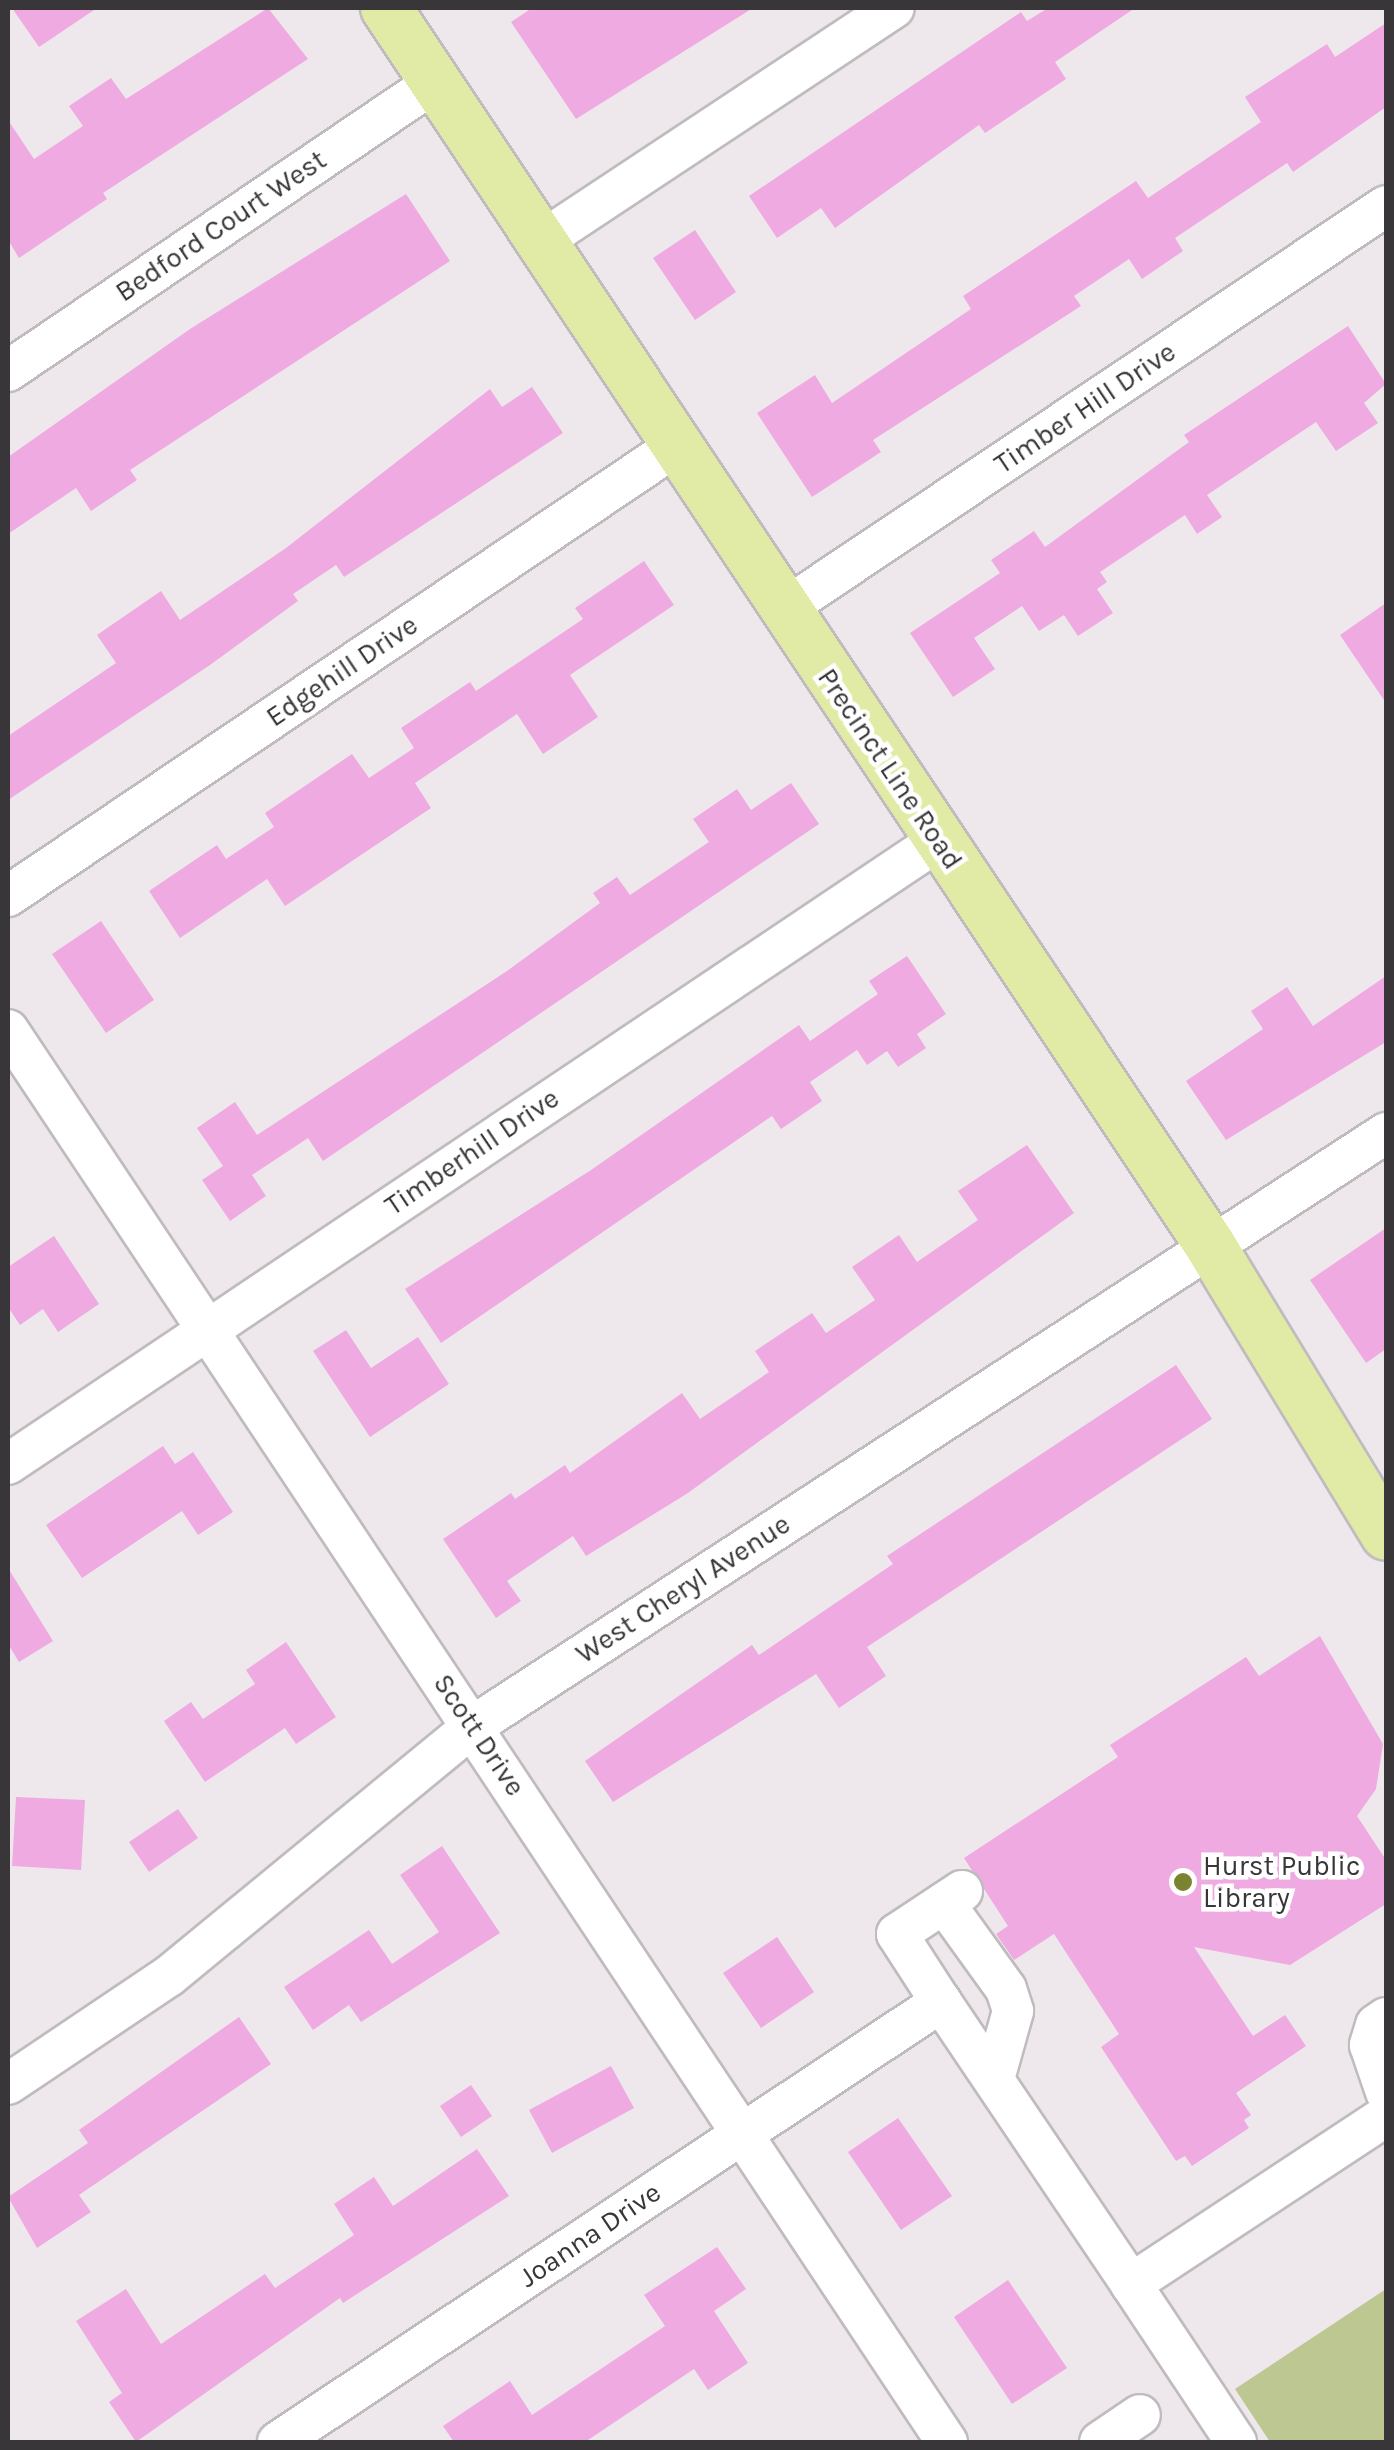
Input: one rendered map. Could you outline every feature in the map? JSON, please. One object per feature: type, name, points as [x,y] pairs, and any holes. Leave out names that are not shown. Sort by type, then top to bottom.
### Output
[{"type":"main road","name":"Precinct Line Road","points":[[386,8],[1210,1245],[1386,1535]]},
{"type":"street","points":[[540,242],[892,8]]},
{"type":"street","name":"Bedford Court West","points":[[8,371],[435,82]]},
{"type":"street","name":"Timber Hill Drive","points":[[784,609],[1386,206]]},
{"type":"street","name":"Edgehill Drive","points":[[8,896],[676,446]]},
{"type":"street","name":"Timberhill Drive","points":[[8,1464],[938,841]]},
{"type":"street","name":"Scott Drive","points":[[8,1030],[947,2442]]},
{"type":"street","name":"West Cheryl Avenue","points":[[8,2084],[169,1976],[473,1726],[1386,1133]]},
{"type":"street","points":[[994,2079],[1012,2011],[1010,2000],[953,1897],[897,1934],[1236,2442]]},
{"type":"street","name":"Joanna Drive","points":[[278,2442],[941,2002]]},
{"type":"street","points":[[1386,2018],[1376,2025],[1370,2044],[1374,2071],[1386,2092]]},
{"type":"street","points":[[1131,2284],[1386,2116]]},
{"type":"street","points":[[1100,2442],[1140,2415]]},
{"type":"green space","points":[[1386,2289],[1386,2442],[1270,2442],[1235,2389]]},
{"type":"building","points":[[12,8],[97,8],[39,47]]},
{"type":"building","points":[[268,8],[308,59],[103,193],[107,199],[19,258],[8,240],[8,120],[34,159],[83,126],[69,106],[111,78],[126,99]]},
{"type":"building","points":[[532,8],[753,8],[576,119],[511,22]]},
{"type":"building","points":[[1048,8],[1135,8],[1055,62],[1066,79],[985,133],[979,125],[835,228],[821,208],[777,238],[749,196],[1021,12],[1027,21]]},
{"type":"building","points":[[1386,23],[1386,107],[1293,172],[1287,163],[1175,238],[1183,251],[1142,279],[1129,259],[1074,296],[1081,306],[873,440],[881,452],[812,497],[757,413],[815,375],[832,403],[971,309],[963,296],[1136,181],[1148,198],[1261,122],[1245,97],[1327,44],[1335,57]]},
{"type":"building","points":[[406,194],[450,261],[130,470],[137,480],[91,511],[76,488],[8,534],[8,457],[190,329]]},
{"type":"building","points":[[695,230],[736,292],[695,320],[653,258]]},
{"type":"building","points":[[1348,326],[1386,384],[1364,403],[1378,423],[1336,451],[1316,422],[1207,495],[1222,517],[1197,534],[1185,515],[1100,572],[1107,582],[1097,589],[1113,613],[1078,636],[1064,615],[1039,631],[1022,606],[974,638],[995,669],[953,697],[910,633],[1000,573],[991,560],[1034,531],[1045,547],[1189,442],[1184,435]]},
{"type":"building","points":[[532,387],[563,433],[344,577],[336,565],[293,594],[298,601],[210,665],[8,800],[8,736],[116,663],[97,635],[161,591],[180,620],[286,548],[490,389],[502,407]]},
{"type":"building","points":[[644,561],[674,605],[570,675],[598,717],[543,754],[517,714],[415,783],[431,808],[285,906],[267,879],[180,938],[149,891],[217,845],[226,859],[274,827],[265,813],[352,754],[369,778],[414,748],[401,728],[470,682],[476,691],[583,619],[575,608]]},
{"type":"building","points":[[1386,603],[1386,703],[1340,635]]},
{"type":"building","points":[[791,783],[819,824],[323,1161],[308,1138],[252,1175],[266,1196],[230,1221],[202,1180],[223,1166],[197,1128],[235,1102],[257,1135],[507,971],[600,903],[593,893],[617,877],[630,895],[709,842],[693,819],[737,789],[751,810]]},
{"type":"building","points":[[101,921],[154,1000],[106,1033],[52,954]]},
{"type":"building","points":[[907,956],[946,1014],[917,1034],[926,1048],[898,1067],[887,1051],[867,1065],[857,1050],[810,1082],[822,1101],[781,1129],[772,1116],[441,1343],[405,1289],[591,1170],[799,1025],[810,1041],[878,994],[869,981]]},
{"type":"building","points":[[1386,976],[1386,1042],[1226,1140],[1186,1081],[1263,1029],[1251,1011],[1287,987],[1313,1026]]},
{"type":"building","points":[[1027,1145],[1074,1213],[688,1493],[586,1556],[573,1536],[507,1581],[521,1601],[496,1618],[443,1539],[511,1493],[515,1499],[565,1465],[570,1473],[682,1393],[700,1419],[769,1372],[755,1351],[812,1313],[826,1333],[875,1300],[852,1267],[899,1235],[917,1262],[978,1220],[958,1191]]},
{"type":"building","points":[[1386,1228],[1386,1349],[1366,1363],[1310,1280]]},
{"type":"building","points":[[54,1236],[99,1304],[58,1332],[43,1309],[20,1325],[8,1307],[8,1267]]},
{"type":"building","points":[[346,1330],[371,1368],[418,1337],[449,1384],[370,1437],[313,1351]]},
{"type":"building","points":[[1176,1365],[1212,1419],[867,1647],[886,1676],[839,1708],[816,1674],[613,1802],[585,1761],[752,1645],[759,1655],[893,1564],[887,1556]]},
{"type":"building","points":[[163,1446],[175,1464],[193,1452],[233,1512],[198,1535],[182,1511],[82,1578],[46,1525]]},
{"type":"building","points":[[8,1568],[53,1641],[19,1662],[8,1644]]},
{"type":"building","name":"Hurst Public Library","points":[[1320,1636],[1383,1744],[1376,1789],[1357,1816],[1386,1860],[1386,1904],[1290,1965],[1194,1947],[1253,2036],[1285,2015],[1306,2046],[1236,2093],[1251,2115],[1244,2120],[1249,2128],[1192,2166],[1185,2156],[1176,2161],[1101,2047],[1119,2034],[1054,1934],[1014,1960],[996,1934],[1008,1926],[964,1858],[1118,1757],[1110,1745],[1246,1657],[1259,1676]]},
{"type":"building","points":[[286,1642],[336,1717],[296,1744],[285,1728],[205,1782],[164,1721],[191,1702],[203,1719],[255,1684],[246,1670]]},
{"type":"building","points":[[16,1797],[85,1800],[81,1870],[12,1866]]},
{"type":"building","points":[[178,1809],[198,1838],[149,1872],[129,1842]]},
{"type":"building","points":[[442,1846],[500,1933],[361,2022],[349,2005],[313,2030],[284,1987],[369,1930],[392,1964],[439,1932],[400,1875]]},
{"type":"building","points":[[777,1937],[814,1992],[761,2028],[723,1973]]},
{"type":"building","points":[[239,2017],[271,2064],[79,2195],[91,2212],[37,2248],[8,2197],[88,2143],[79,2130]]},
{"type":"building","points":[[611,2066],[634,2108],[552,2153],[529,2110]]},
{"type":"building","points":[[471,2085],[492,2116],[461,2137],[440,2106]]},
{"type":"building","points":[[898,2118],[952,2196],[901,2230],[848,2152]]},
{"type":"building","points":[[477,2149],[509,2196],[343,2303],[340,2298],[136,2442],[109,2402],[122,2393],[76,2321],[126,2289],[161,2344],[265,2274],[275,2288],[354,2235],[334,2204],[374,2177],[393,2206]]},
{"type":"building","points":[[717,2247],[746,2289],[714,2311],[748,2363],[708,2390],[694,2369],[585,2442],[454,2442],[443,2426],[510,2381],[532,2415],[665,2326],[644,2295]]},
{"type":"building","points":[[1008,2280],[1067,2368],[1012,2404],[954,2317]]},
{"type":"place","name":"Hurst Public Library","points":[[1183,1882]]}]
